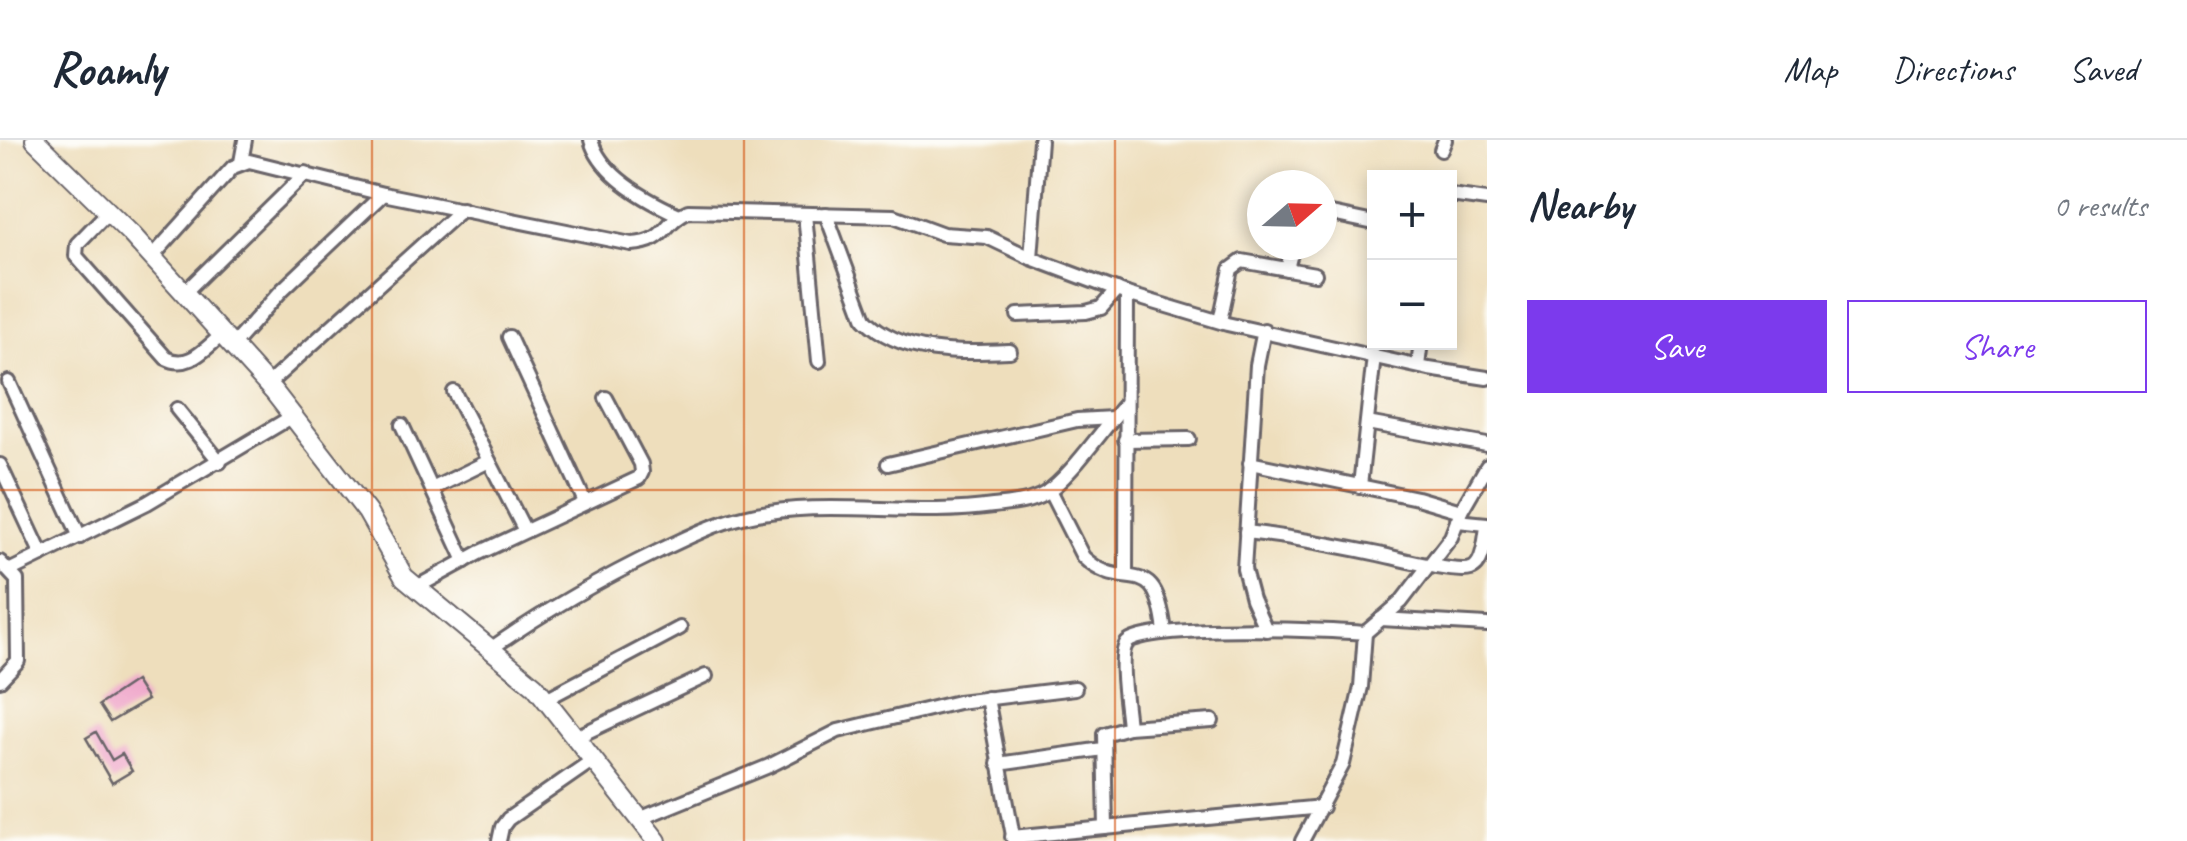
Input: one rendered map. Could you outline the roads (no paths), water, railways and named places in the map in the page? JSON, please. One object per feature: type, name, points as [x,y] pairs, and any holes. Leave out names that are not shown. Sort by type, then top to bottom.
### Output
[{"type":"street","points":[[36,140],[152,257],[268,386],[367,512],[394,563],[415,588],[546,699],[657,841]]},
{"type":"street","points":[[152,257],[214,186],[241,162],[244,140]]},
{"type":"street","points":[[592,140],[602,162],[613,173],[653,203],[679,215]]},
{"type":"street","points":[[1031,258],[1040,140]]},
{"type":"street","points":[[241,162],[631,244],[651,241],[662,235],[679,215],[697,211],[894,216],[944,234],[988,237],[1031,258],[1122,292],[1220,322],[1487,378]]},
{"type":"street","points":[[184,293],[306,173]]},
{"type":"street","points":[[108,212],[76,244],[76,256],[166,358],[181,364],[227,340],[382,194]]},
{"type":"street","points":[[1457,196],[1487,200]]},
{"type":"street","points":[[268,386],[462,209]]},
{"type":"street","points":[[805,214],[819,361]]},
{"type":"street","points":[[826,214],[865,319],[877,331],[939,351],[1010,350]]},
{"type":"street","points":[[1337,215],[1367,222]]},
{"type":"street","points":[[1287,269],[1289,260]]},
{"type":"street","points":[[1220,322],[1236,264],[1242,261],[1315,274]]},
{"type":"street","points":[[1018,314],[1086,312],[1101,308],[1122,292]]},
{"type":"street","points":[[1122,292],[1126,576]]},
{"type":"street","points":[[1264,330],[1257,366],[1250,463],[1246,580],[1266,630]]},
{"type":"street","points":[[509,337],[586,502]]},
{"type":"street","points":[[1418,366],[1420,350]]},
{"type":"street","points":[[1360,486],[1374,356]]},
{"type":"street","points":[[9,382],[80,537]]},
{"type":"street","points":[[454,392],[525,531]]},
{"type":"street","points":[[415,588],[638,478],[641,464],[606,398]]},
{"type":"street","points":[[489,650],[560,601],[700,532],[740,518],[802,509],[927,511],[1022,502],[1048,490],[1125,404]]},
{"type":"street","points":[[177,409],[220,462]]},
{"type":"street","points":[[0,680],[18,661],[19,648],[17,580],[6,566],[42,556],[80,537],[220,462],[293,416]]},
{"type":"street","points":[[888,464],[1077,420],[1113,418]]},
{"type":"street","points":[[1367,423],[1487,445]]},
{"type":"street","points":[[402,426],[465,560]]},
{"type":"street","points":[[1125,440],[1189,438]]},
{"type":"street","points":[[432,489],[489,462]]},
{"type":"street","points":[[1246,532],[1430,565],[1474,569],[1481,556],[1487,525],[1360,486],[1250,463]]},
{"type":"street","points":[[0,465],[42,556]]},
{"type":"street","points":[[1128,727],[1125,646],[1138,637],[1165,632],[1365,632],[1401,602],[1452,537],[1487,466]]},
{"type":"street","points":[[1048,490],[1083,557],[1098,569],[1145,581],[1156,589],[1165,632]]},
{"type":"street","points":[[1381,619],[1487,625]]},
{"type":"street","points":[[546,699],[680,628]]},
{"type":"street","points":[[1303,840],[1346,752],[1361,686],[1365,632]]},
{"type":"street","points":[[576,737],[706,676]]},
{"type":"street","points":[[639,819],[769,766],[838,731],[958,702],[1076,688]]},
{"type":"street","points":[[987,698],[1013,839],[1322,806]]},
{"type":"street","points":[[1106,828],[1104,734],[1128,727],[1212,721]]},
{"type":"street","points":[[998,764],[1103,749]]},
{"type":"street","points":[[498,841],[508,818],[593,760]]}]
